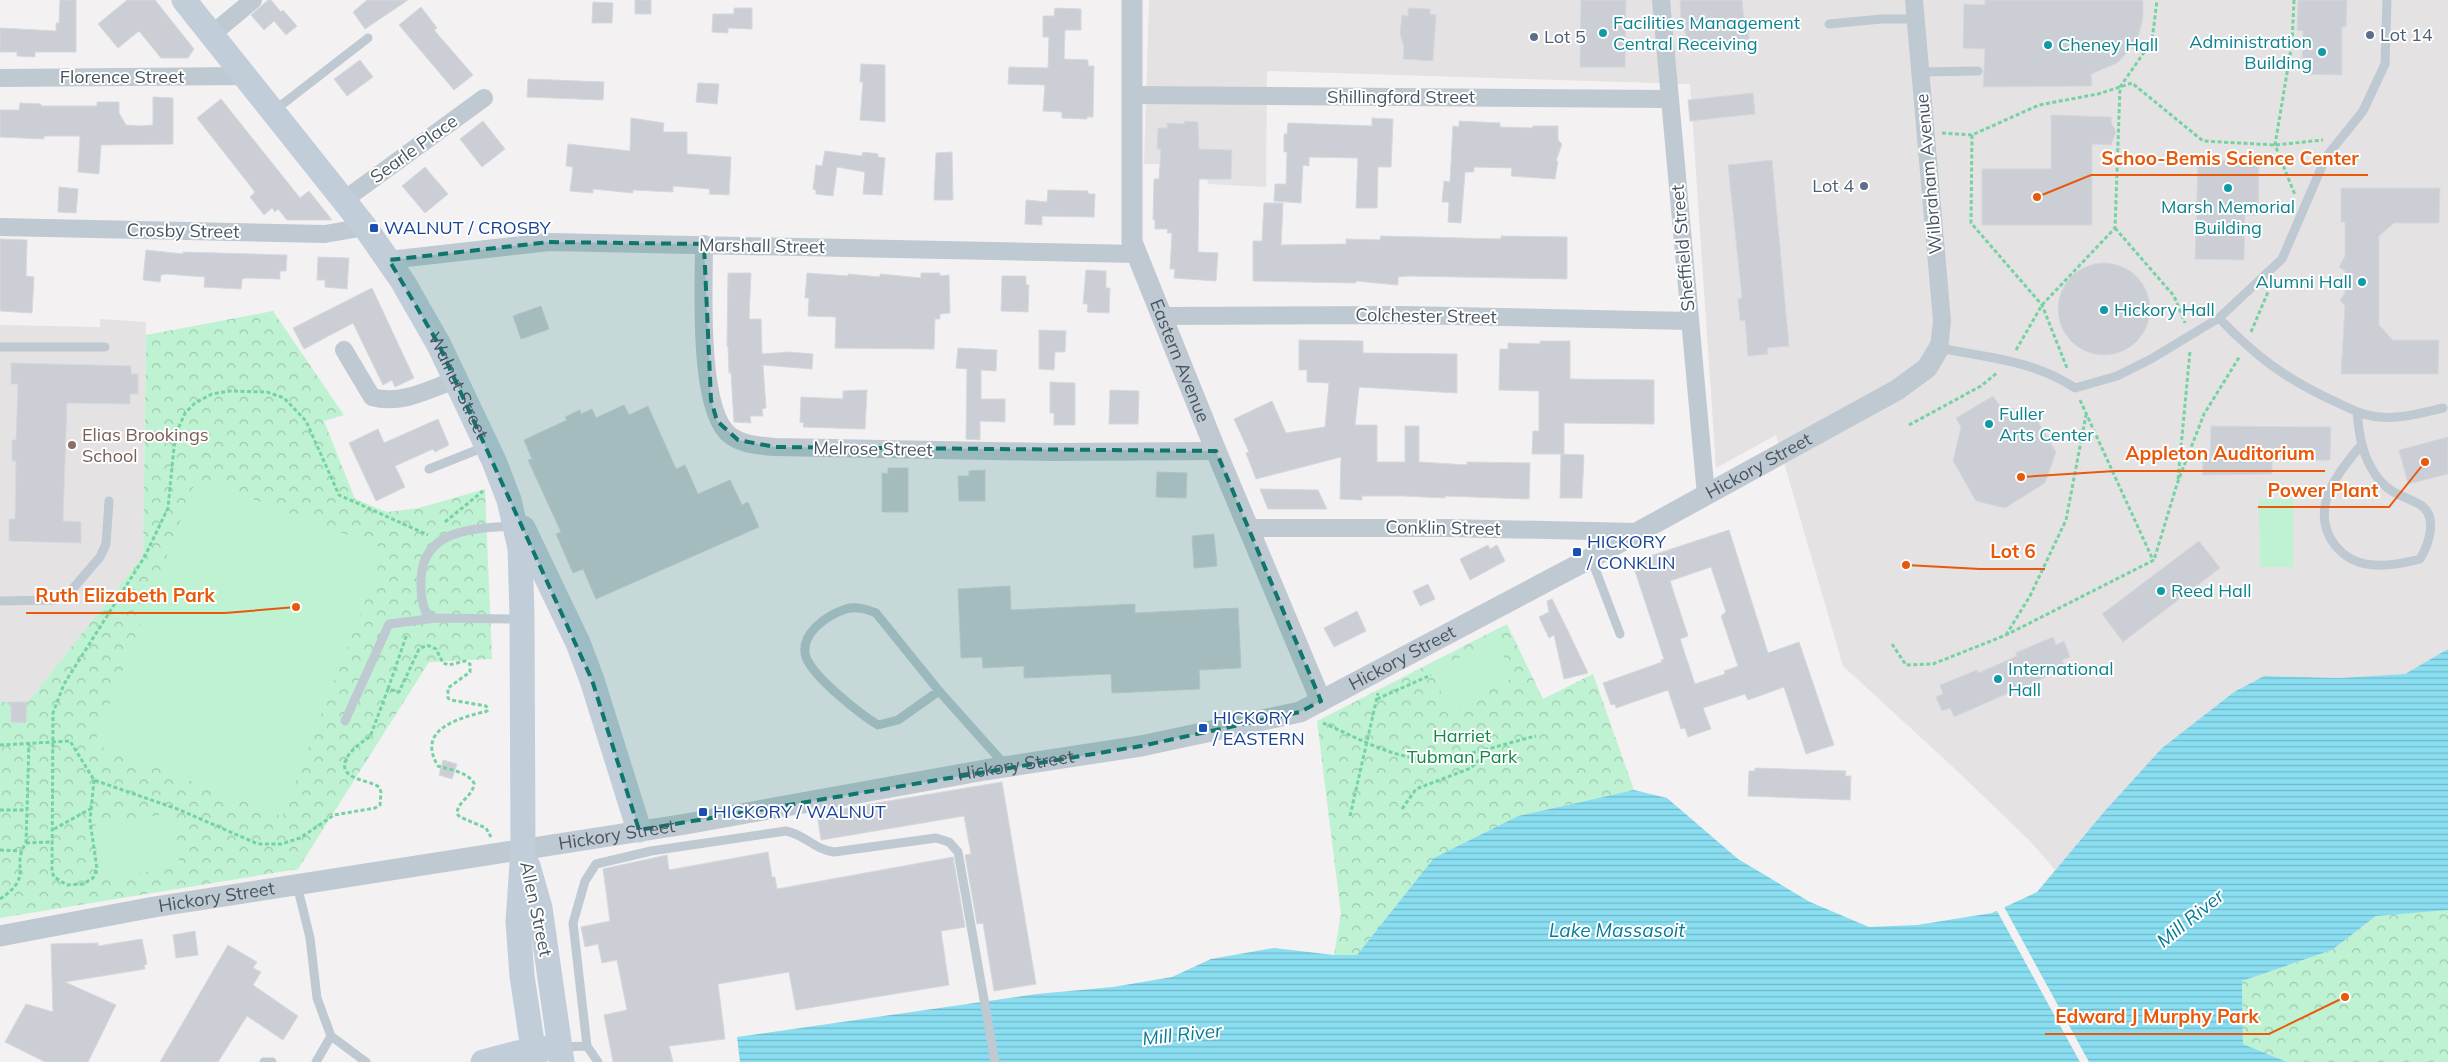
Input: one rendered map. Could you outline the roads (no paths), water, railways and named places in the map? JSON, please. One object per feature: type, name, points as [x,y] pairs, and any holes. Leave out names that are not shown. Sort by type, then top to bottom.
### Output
[{"type":"main road","name":"Walnut Street","points":[[184,0],[344,200],[389,260],[421,310],[487,446],[509,500],[520,548],[523,849]]},
{"type":"main road","points":[[509,500],[578,643],[592,680],[643,841]]},
{"type":"main road","name":"Allen Street","points":[[523,849],[540,908],[561,1054]]},
{"type":"main road","name":"Allen Street","points":[[523,849],[518,922],[522,976],[534,1056]]},
{"type":"main road","points":[[483,1062],[561,1054]]},
{"type":"street","points":[[211,35],[254,0]]},
{"type":"street","name":"Eastern Avenue","points":[[1132,0],[1132,242],[1216,451],[1321,701]]},
{"type":"street","name":"Sheffield Street","points":[[1661,0],[1706,495]]},
{"type":"street","name":"Wilbraham Avenue","points":[[1914,0],[1942,321],[1939,348]]},
{"type":"street","name":"Florence Street","points":[[0,78],[245,76]]},
{"type":"street","name":"Shillingford Street","points":[[1132,95],[1670,99]]},
{"type":"street","name":"Searle Place","points":[[344,200],[484,98]]},
{"type":"street","name":"Crosby Street","points":[[0,227],[324,234],[365,227]]},
{"type":"street","name":"Marshall Street","points":[[389,260],[549,242],[1137,254]]},
{"type":"street","name":"Melrose Street","points":[[704,244],[704,317],[711,400],[718,421],[726,432],[738,440],[775,447],[1051,452],[1216,451]]},
{"type":"street","name":"Colchester Street","points":[[1162,316],[1403,315],[1689,321]]},
{"type":"street","name":"Hickory Street","points":[[0,936],[154,907],[523,849],[643,841],[1006,766],[1141,746],[1300,712],[1591,558],[1914,379],[1932,362],[1939,348]]},
{"type":"street","points":[[344,350],[372,397],[383,400],[410,397],[455,380]]},
{"type":"street","name":"Conklin Street","points":[[1248,528],[1448,528],[1637,532]]},
{"type":"lane","points":[[1939,348],[2010,362],[2049,374],[2075,388],[2117,376],[2151,360],[2219,318],[2282,259],[2326,157],[2363,111],[2386,64],[2388,0]]},
{"type":"lane","points":[[1829,24],[1881,19],[1916,20]]},
{"type":"lane","points":[[273,112],[368,38]]},
{"type":"lane","points":[[1920,72],[1978,71]]},
{"type":"lane","points":[[2219,318],[2246,345],[2294,381],[2357,412],[2379,417],[2399,417],[2443,408]]},
{"type":"lane","points":[[0,347],[105,347]]},
{"type":"lane","points":[[2357,412],[2360,445],[2375,475],[2397,496],[2421,505],[2430,519],[2430,544],[2420,559],[2399,564],[2374,565],[2353,560],[2332,543],[2324,527],[2326,500],[2342,469],[2360,445]]},
{"type":"lane","points":[[429,469],[487,446]]},
{"type":"lane","points":[[0,601],[54,600],[69,593],[100,557],[106,544],[109,501]]},
{"type":"lane","points":[[436,618],[427,614],[421,604],[421,573],[429,550],[448,537],[464,531],[516,525]]},
{"type":"lane","points":[[1591,558],[1620,634]]},
{"type":"lane","points":[[939,692],[898,720],[878,726],[816,674],[806,658],[805,646],[811,631],[831,616],[847,609],[864,608],[876,613],[939,692],[1006,766]]},
{"type":"lane","points":[[345,721],[389,624],[436,618],[522,619]]},
{"type":"lane","points":[[598,1062],[587,1046],[573,923],[585,881],[596,864],[643,841],[786,831],[795,832],[820,850],[834,852],[936,838],[949,842],[958,852],[995,1062]]},
{"type":"lane","points":[[297,885],[310,938],[317,998],[331,1036],[366,1062]]},
{"type":"lane","points":[[316,1062],[331,1036]]},
{"type":"lane","points":[[561,1054],[587,1046]]},
{"type":"lane","points":[[264,1062],[272,1062]]},
{"type":"water","name":"Lake Massasoit","points":[[2448,649],[2448,910],[2376,916],[2332,950],[2242,981],[2243,1044],[2287,1062],[740,1062],[737,1037],[1037,994],[1113,987],[1172,977],[1211,959],[1274,948],[1334,955],[1357,955],[1434,858],[1518,816],[1634,790],[1667,798],[1738,859],[1810,902],[1869,927],[1917,925],[1992,913],[2037,892],[2104,812],[2162,748],[2234,692],[2264,676],[2339,678],[2405,674]]},
{"type":"place","name":"Facilities Management Central Receiving","points":[[1603,33]]},
{"type":"place","name":"Lot 14","points":[[2370,35]]},
{"type":"place","name":"Lot 5","points":[[1534,37]]},
{"type":"place","name":"Cheney Hall","points":[[2048,45]]},
{"type":"place","name":"Administration Building","points":[[2322,52]]},
{"type":"place","name":"Lot 4","points":[[1864,186]]},
{"type":"place","name":"Marsh Memorial Building","points":[[2228,188]]},
{"type":"place","name":"Schoo-Bemis Science Center","points":[[2037,197]]},
{"type":"place","name":"WALNUT / CROSBY","points":[[374,228]]},
{"type":"place","name":"Alumni Hall","points":[[2362,282]]},
{"type":"place","name":"Hickory Hall","points":[[2104,310]]},
{"type":"place","name":"Fuller Arts Center","points":[[1989,424]]},
{"type":"place","name":"Elias Brookings School","points":[[72,445]]},
{"type":"place","name":"Power Plant","points":[[2425,462]]},
{"type":"place","name":"Appleton Auditorium","points":[[2021,477]]},
{"type":"place","name":"HICKORY / CONKLIN","points":[[1577,552]]},
{"type":"place","name":"Lot 6","points":[[1906,565]]},
{"type":"place","name":"Reed Hall","points":[[2161,591]]},
{"type":"place","name":"Ruth Elizabeth Park","points":[[296,607]]},
{"type":"place","name":"International Hall","points":[[1998,679]]},
{"type":"place","name":"HICKORY / EASTERN","points":[[1203,728]]},
{"type":"place","name":"HICKORY / WALNUT","points":[[703,812]]},
{"type":"place","name":"Edward J Murphy Park","points":[[2345,997]]},
{"type":"park label","name":"Harriet Tubman Park","points":[[1462,746]]},
{"type":"water label","name":"Mill River","points":[[2190,918]]},
{"type":"water label","name":"Mill River","points":[[1182,1034]]}]
